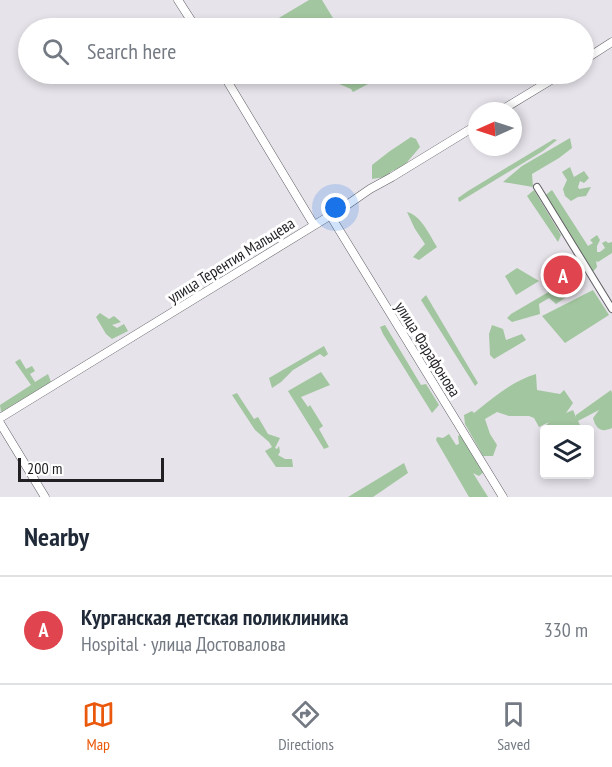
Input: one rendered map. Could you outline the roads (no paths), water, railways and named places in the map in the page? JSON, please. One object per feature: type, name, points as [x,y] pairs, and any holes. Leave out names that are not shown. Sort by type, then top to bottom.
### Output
[{"type":"street","points":[[178,0],[190,18]]},
{"type":"street","points":[[594,54],[612,42]]},
{"type":"street","points":[[229,84],[314,225]]},
{"type":"street","points":[[515,102],[545,84]]},
{"type":"street","name":"улица Терентия Мальцева","points":[[0,418],[468,131]]},
{"type":"street","points":[[537,187],[612,309]]},
{"type":"street","name":"улица Фарафонова","points":[[330,215],[503,497]]},
{"type":"street","points":[[0,423],[45,497]]},
{"type":"place","name":"Курганская детская поликлиника","points":[[563,275]]}]
